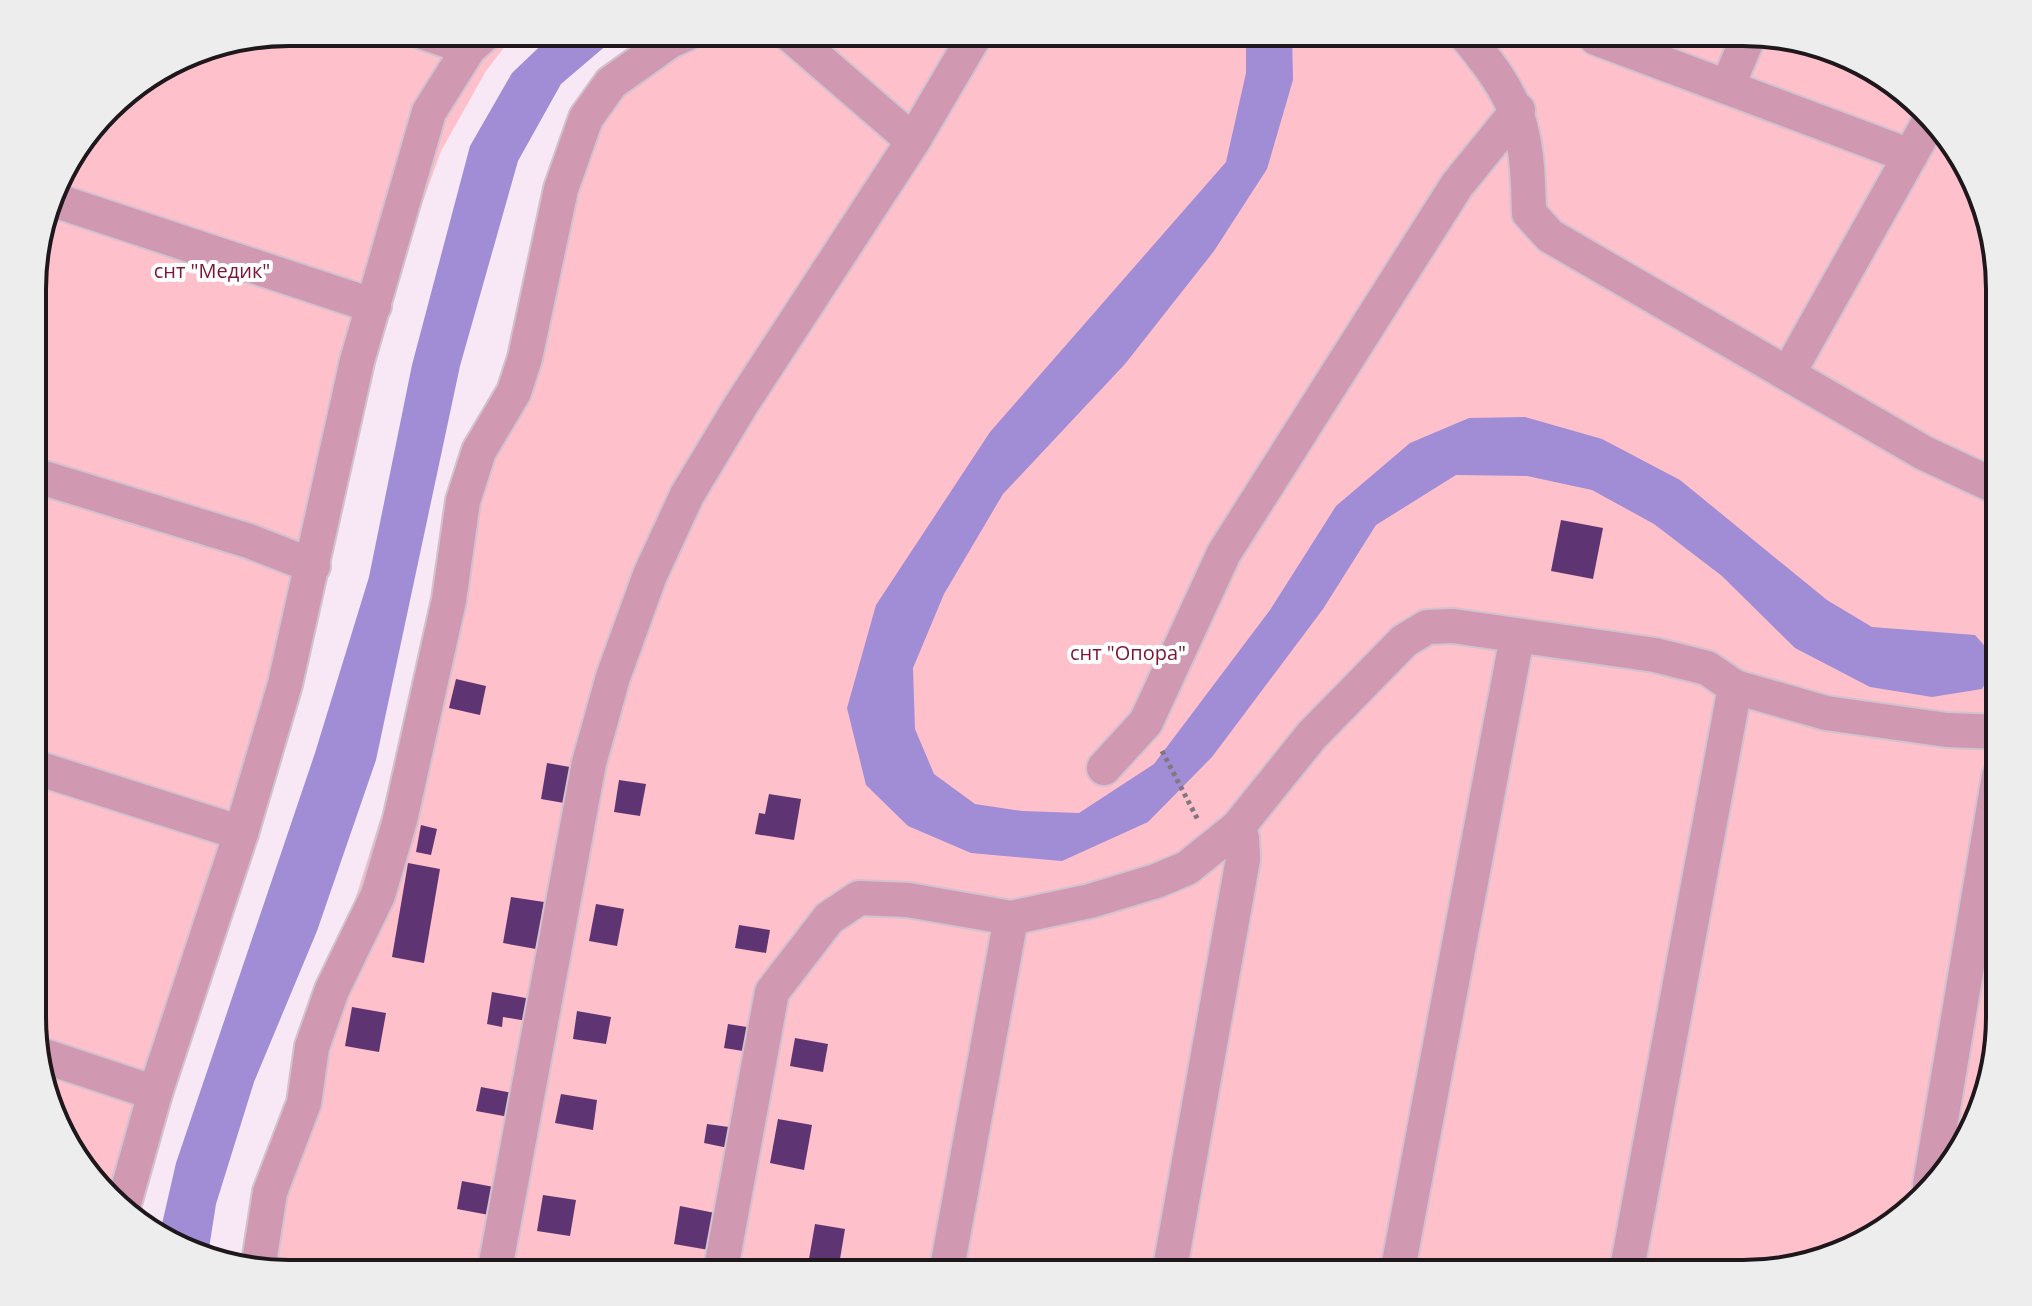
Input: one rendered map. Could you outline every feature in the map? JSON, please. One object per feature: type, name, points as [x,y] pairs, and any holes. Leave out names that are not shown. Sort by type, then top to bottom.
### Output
[{"type":"street","points":[[126,1197],[155,1093],[241,833],[285,684],[357,361],[429,112],[474,46]]},
{"type":"street","points":[[260,1258],[270,1192],[304,1103],[312,1047],[332,990],[378,895],[400,820],[449,600],[463,501],[479,451],[514,392],[525,358],[561,189],[586,118],[611,83],[663,46]]},
{"type":"street","points":[[803,46],[913,141]]},
{"type":"street","points":[[497,1260],[589,763],[613,677],[650,575],[687,495],[741,405],[913,141],[969,46]]},
{"type":"street","points":[[1475,46],[1496,72],[1518,110],[1528,163],[1529,213],[1550,236],[1924,453],[1985,481]]},
{"type":"street","points":[[1618,46],[1910,156]]},
{"type":"street","points":[[1728,85],[1744,46]]},
{"type":"street","points":[[1104,768],[1146,722],[1232,540],[1457,185],[1518,110]]},
{"type":"street","points":[[1788,374],[1925,129]]},
{"type":"street","points":[[62,203],[374,306]]},
{"type":"street","points":[[46,479],[249,541],[313,566]]},
{"type":"street","points":[[723,1260],[772,992],[829,918],[859,898],[908,900],[1011,918],[1156,881],[1187,868],[1238,827],[1312,735],[1404,641],[1427,627],[1453,626],[1655,655],[1707,668],[1735,687],[1826,713],[1947,730],[1985,731]]},
{"type":"street","points":[[1400,1259],[1517,637]]},
{"type":"street","points":[[1629,1259],[1735,687]]},
{"type":"street","points":[[46,771],[241,833]]},
{"type":"street","points":[[1172,1259],[1243,859],[1238,827]]},
{"type":"street","points":[[1933,1168],[1985,859]]},
{"type":"street","points":[[949,1260],[1011,918]]},
{"type":"street","points":[[50,1058],[155,1093]]},
{"type":"path","points":[[1159,746],[1202,826]]},
{"type":"green space","name":"снт \"Медик\"","points":[[289,46],[505,46],[486,71],[441,151],[382,316],[253,831],[140,1208],[106,1177],[79,1139],[64,1110],[48,1049],[46,289],[54,226],[71,181],[106,129],[154,87],[181,71],[211,59],[257,48]]},
{"type":"green space","name":"снт \"Опора\"","points":[[673,46],[1743,46],[1806,54],[1836,64],[1891,96],[1936,141],[1961,181],[1981,241],[1985,273],[1985,1033],[1981,1065],[1961,1125],[1926,1177],[1878,1219],[1836,1242],[1791,1255],[1759,1259],[259,1258],[327,989],[514,392],[598,101]]},
{"type":"shaded area","points":[[540,46],[606,46],[561,84],[518,161],[460,366],[376,760],[317,931],[254,1082],[216,1204],[209,1246],[162,1224],[176,1163],[315,753],[369,577],[412,365],[470,146],[512,73]]},
{"type":"shaded area","points":[[1246,46],[1292,46],[1293,80],[1267,169],[1214,251],[1125,364],[1003,494],[944,594],[913,668],[915,729],[934,774],[975,804],[1022,811],[1079,813],[1154,764],[1270,610],[1336,506],[1410,443],[1469,418],[1525,417],[1602,439],[1680,480],[1827,600],[1872,627],[1975,635],[1985,646],[1985,684],[1982,689],[1932,697],[1870,687],[1795,648],[1722,576],[1654,524],[1592,490],[1527,476],[1456,475],[1376,525],[1323,609],[1212,757],[1148,822],[1062,861],[971,853],[908,826],[866,785],[847,708],[876,605],[990,432],[1226,162],[1246,73]]},
{"type":"building","points":[[1561,520],[1603,528],[1593,579],[1551,571]]},
{"type":"building","points":[[456,679],[486,686],[480,715],[449,708]]},
{"type":"building","points":[[547,763],[570,767],[564,803],[541,799]]},
{"type":"building","points":[[619,780],[646,784],[640,816],[614,812]]},
{"type":"building","points":[[769,794],[801,799],[794,840],[755,834],[759,813],[765,814]]},
{"type":"building","points":[[421,825],[437,829],[431,855],[416,852]]},
{"type":"building","points":[[408,863],[440,869],[424,963],[392,957]]},
{"type":"building","points":[[511,897],[544,902],[536,949],[503,943]]},
{"type":"building","points":[[596,904],[624,909],[617,946],[589,941]]},
{"type":"building","points":[[739,925],[770,930],[766,953],[735,948]]},
{"type":"building","points":[[492,992],[531,999],[527,1021],[503,1017],[502,1027],[487,1024]]},
{"type":"building","points":[[352,1007],[386,1013],[379,1052],[345,1046]]},
{"type":"building","points":[[577,1011],[611,1017],[606,1044],[573,1039]]},
{"type":"building","points":[[728,1024],[747,1027],[743,1051],[724,1048]]},
{"type":"building","points":[[795,1038],[828,1044],[823,1072],[790,1066]]},
{"type":"building","points":[[481,1087],[513,1093],[509,1117],[476,1111]]},
{"type":"building","points":[[561,1094],[597,1100],[593,1130],[555,1123]]},
{"type":"building","points":[[778,1119],[812,1125],[804,1170],[770,1163]]},
{"type":"building","points":[[707,1124],[736,1128],[733,1149],[704,1143]]},
{"type":"building","points":[[462,1181],[494,1187],[489,1215],[457,1209]]},
{"type":"building","points":[[543,1195],[576,1200],[570,1236],[537,1231]]},
{"type":"building","points":[[680,1206],[715,1213],[709,1250],[674,1244]]},
{"type":"building","points":[[815,1224],[845,1229],[840,1260],[809,1259]]}]
